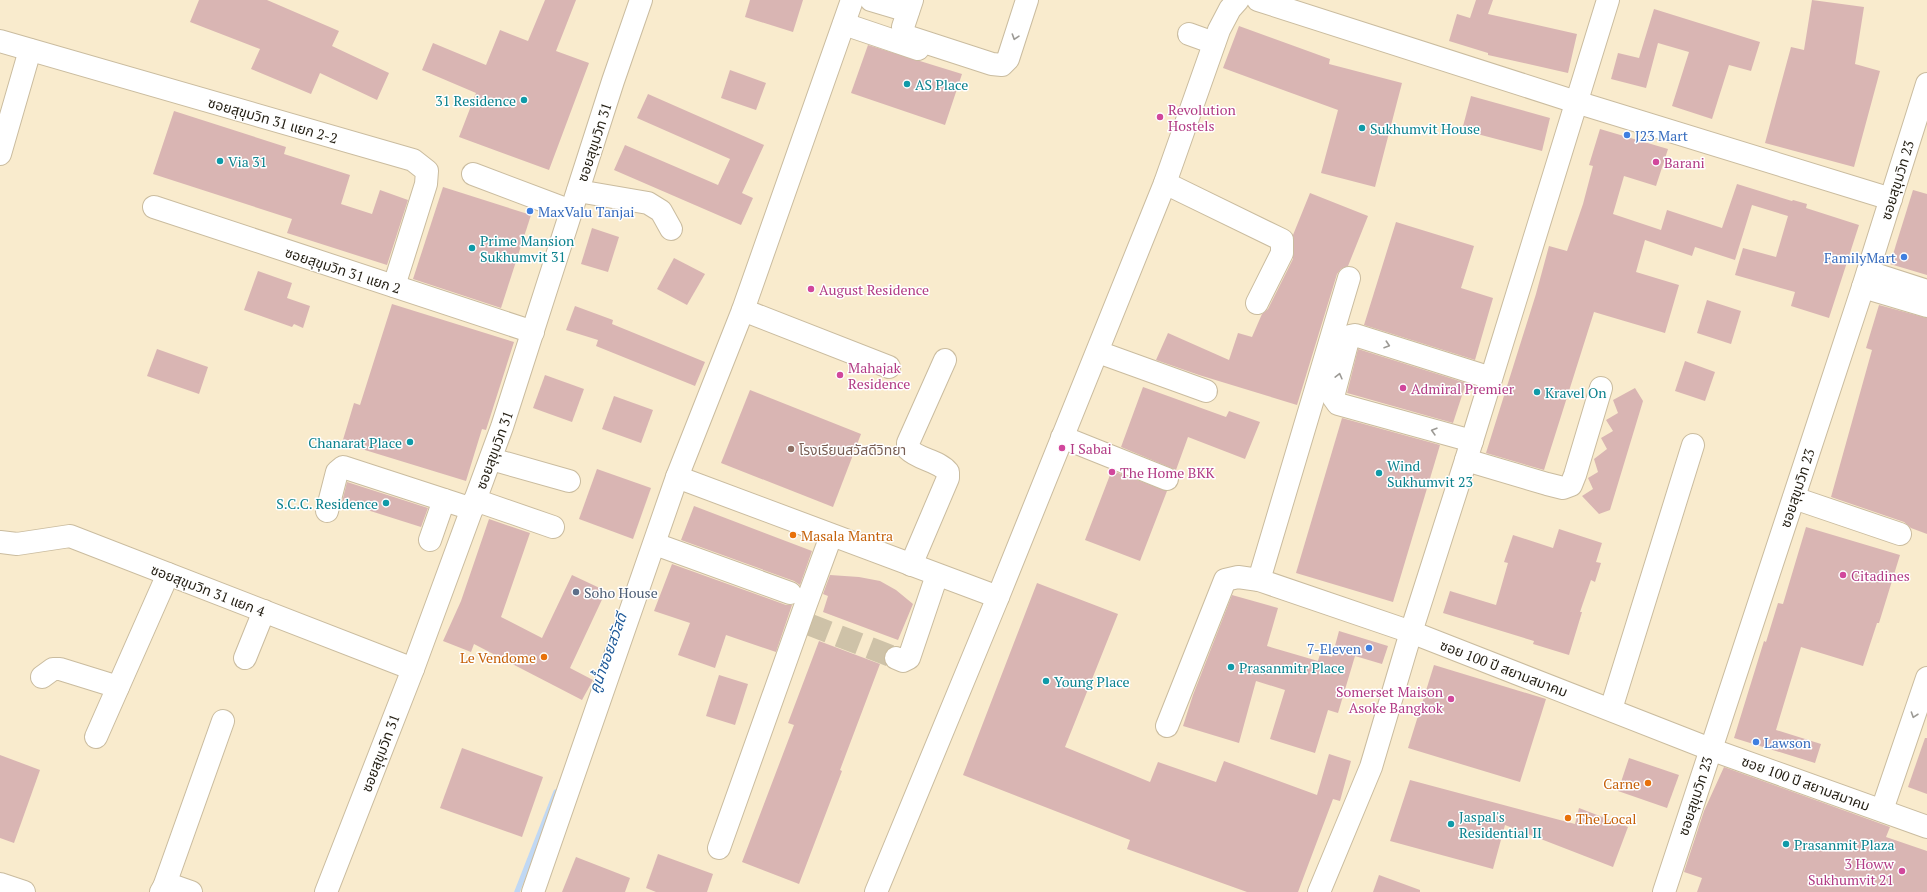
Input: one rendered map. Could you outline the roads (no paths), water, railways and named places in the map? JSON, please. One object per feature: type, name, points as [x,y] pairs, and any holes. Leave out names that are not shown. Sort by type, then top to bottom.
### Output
[{"type":"street","name":"ซอยสุขุมวิท 31","points":[[326,892],[491,459],[641,0]]},
{"type":"street","points":[[533,892],[677,477],[743,310],[852,0]]},
{"type":"street","points":[[871,0],[910,6],[903,27],[904,34],[912,38],[1002,66],[1008,59],[1027,0]]},
{"type":"street","points":[[1258,0],[1576,102],[1891,199]]},
{"type":"street","points":[[1319,892],[1371,767],[1411,632],[1469,451],[1608,0]]},
{"type":"street","points":[[876,892],[1098,352],[1165,183],[1228,3]]},
{"type":"street","points":[[844,24],[1004,78]]},
{"type":"street","points":[[1189,34],[1214,43]]},
{"type":"street","name":"ซอยสุขุมวิท 31 แยก 2-2","points":[[0,41],[413,160],[427,171],[426,184],[394,286]]},
{"type":"street","points":[[0,154],[30,50]]},
{"type":"street","name":"ซอยสุขุมวิท 23","points":[[1664,892],[1865,280],[1927,84]]},
{"type":"street","points":[[473,174],[571,211]]},
{"type":"street","points":[[1165,183],[1282,240],[1282,253],[1257,303]]},
{"type":"street","points":[[578,191],[648,203],[661,211],[672,229]]},
{"type":"street","name":"ซอยสุขุมวิท 31 แยก 2","points":[[154,208],[533,332]]},
{"type":"street","points":[[1260,580],[1349,278]]},
{"type":"street","points":[[1865,280],[1927,291]]},
{"type":"street","points":[[1865,280],[1927,306]]},
{"type":"street","points":[[743,310],[889,366]]},
{"type":"street","points":[[1491,378],[1355,335],[1350,336],[1348,340],[1333,398],[1338,404],[1469,451],[1547,484],[1563,488],[1571,484],[1576,475],[1601,388]]},
{"type":"street","points":[[1098,352],[1206,391]]},
{"type":"street","points":[[911,565],[948,472],[944,467],[912,454],[908,450],[908,444],[945,360]]},
{"type":"street","points":[[1062,437],[1167,479]]},
{"type":"street","points":[[1611,709],[1693,444]]},
{"type":"street","points":[[491,459],[569,481]]},
{"type":"street","points":[[327,511],[337,472],[342,467],[444,500],[474,504],[553,527]]},
{"type":"street","points":[[677,477],[831,536],[998,597]]},
{"type":"street","points":[[1794,498],[1900,534]]},
{"type":"street","points":[[430,540],[444,500]]},
{"type":"street","name":"ซอยสุขุมวิท 31 แยก 4","points":[[0,542],[17,544],[70,536],[412,669]]},
{"type":"street","points":[[719,848],[804,623],[831,536]]},
{"type":"street","points":[[655,544],[790,593]]},
{"type":"street","points":[[96,737],[168,574]]},
{"type":"street","points":[[896,658],[903,661],[909,658],[937,575]]},
{"type":"street","name":"ซอย 100 ปี สยามสมาคม","points":[[1167,726],[1225,580],[1238,577],[1260,580],[1411,632],[1710,749],[1927,827]]},
{"type":"street","points":[[245,658],[264,612]]},
{"type":"street","points":[[42,677],[53,669],[60,669],[118,687]]},
{"type":"street","points":[[1882,810],[1927,678]]},
{"type":"street","points":[[163,889],[223,721]]},
{"type":"street","points":[[0,884],[24,892]]},
{"type":"street","points":[[163,889],[174,886],[190,892]]},
{"type":"waterway","name":"คูน้ำซอยสวัสดี","points":[[517,892],[556,792]]},
{"type":"tunnel","points":[[808,624],[896,658]]},
{"type":"place","name":"AS Place","points":[[907,84]]},
{"type":"place","name":"31 Residence","points":[[524,100]]},
{"type":"place","name":"Revolution Hostels","points":[[1160,117]]},
{"type":"place","name":"Sukhumvit House","points":[[1362,128]]},
{"type":"place","name":"J23 Mart","points":[[1627,135]]},
{"type":"place","name":"Via 31","points":[[220,161]]},
{"type":"place","name":"Barani","points":[[1656,162]]},
{"type":"place","name":"MaxValu Tanjai","points":[[530,211]]},
{"type":"place","name":"Prime Mansion Sukhumvit 31","points":[[472,248]]},
{"type":"place","name":"FamilyMart","points":[[1904,257]]},
{"type":"place","name":"August Residence","points":[[811,289]]},
{"type":"place","name":"Mahajak Residence","points":[[840,375]]},
{"type":"place","name":"Admiral Premier","points":[[1403,388]]},
{"type":"place","name":"Kravel On","points":[[1537,392]]},
{"type":"place","name":"Chanarat Place","points":[[410,442]]},
{"type":"place","name":"I Sabai","points":[[1062,448]]},
{"type":"place","name":"โรงเรียนสวัสดีวิทยา","points":[[791,449]]},
{"type":"place","name":"The Home BKK","points":[[1112,472]]},
{"type":"place","name":"Wind Sukhumvit 23","points":[[1379,473]]},
{"type":"place","name":"S.C.C. Residence","points":[[386,503]]},
{"type":"place","name":"Masala Mantra","points":[[793,535]]},
{"type":"place","name":"Citadines","points":[[1843,575]]},
{"type":"place","name":"Soho House","points":[[576,592]]},
{"type":"place","name":"7-Eleven","points":[[1369,648]]},
{"type":"place","name":"Le Vendome","points":[[544,657]]},
{"type":"place","name":"Prasanmitr Place","points":[[1231,667]]},
{"type":"place","name":"Young Place","points":[[1046,681]]},
{"type":"place","name":"Somerset Maison Asoke Bangkok","points":[[1451,699]]},
{"type":"place","name":"Lawson","points":[[1756,742]]},
{"type":"place","name":"Carne","points":[[1648,783]]},
{"type":"place","name":"The Local","points":[[1568,818]]},
{"type":"place","name":"Jaspal's Residential II","points":[[1451,824]]},
{"type":"place","name":"Prasanmit Plaza","points":[[1786,844]]},
{"type":"place","name":"3 Howw Sukhumvit 21","points":[[1902,871]]}]
